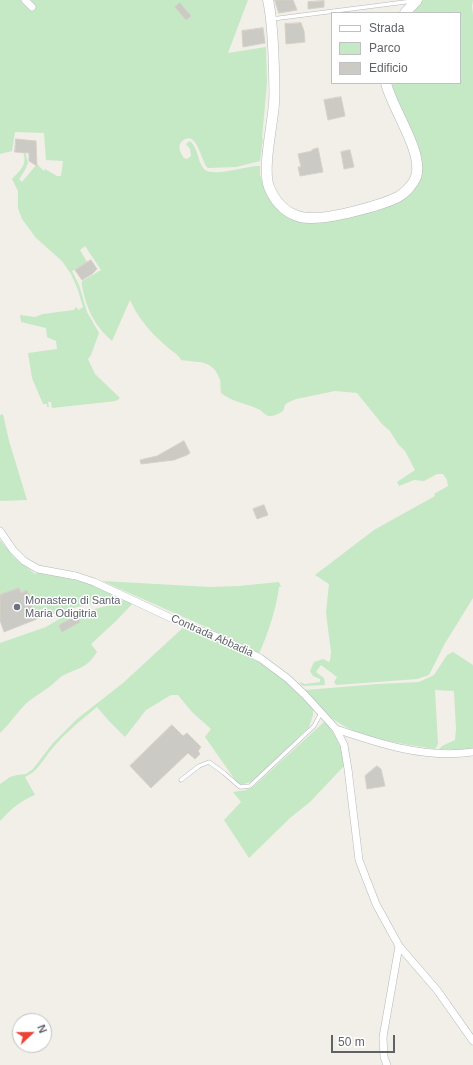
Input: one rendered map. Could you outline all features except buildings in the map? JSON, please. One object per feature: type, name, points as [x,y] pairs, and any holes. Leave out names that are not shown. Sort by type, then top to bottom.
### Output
[{"type":"street","points":[[25,0],[32,7]]},
{"type":"street","points":[[268,0],[272,18],[274,102],[266,171],[269,186],[278,205],[294,215],[309,218],[333,216],[384,203],[399,196],[409,188],[416,176],[415,150],[389,94],[386,84]]},
{"type":"street","points":[[406,12],[416,1]]},
{"type":"street","name":"Contrada Abbadia","points":[[0,531],[13,550],[24,560],[38,569],[76,576],[94,582],[186,625],[218,637],[260,658],[287,678],[321,713],[336,730],[344,744],[359,860],[376,904],[399,946],[437,990],[473,1041]]},
{"type":"street","points":[[336,730],[387,746],[434,753],[458,754],[473,752]]},
{"type":"street","points":[[387,1065],[384,1057],[383,1037],[399,946]]},
{"type":"lane","points":[[272,18],[416,1]]},
{"type":"lane","points":[[181,780],[199,766],[209,762],[240,786],[250,786],[314,726],[321,713]]},
{"type":"green space","points":[[0,0],[248,0],[228,53],[266,47],[267,83],[260,161],[236,167],[208,168],[196,144],[189,138],[180,143],[180,151],[184,158],[187,159],[191,156],[190,149],[186,144],[190,141],[195,148],[202,166],[208,171],[222,172],[260,166],[260,175],[266,191],[291,211],[316,217],[394,202],[422,166],[419,149],[393,91],[392,84],[461,84],[461,12],[411,12],[423,0],[473,0],[473,598],[444,645],[429,675],[417,679],[336,685],[334,682],[337,677],[321,665],[316,672],[324,678],[325,685],[304,686],[301,685],[300,682],[305,684],[320,682],[320,679],[313,676],[310,671],[314,662],[323,659],[329,662],[330,661],[331,652],[326,613],[329,584],[315,575],[374,530],[435,496],[434,494],[448,486],[447,480],[443,474],[437,474],[424,481],[414,480],[399,486],[397,482],[415,470],[405,451],[398,444],[390,431],[382,424],[357,393],[335,391],[296,399],[287,403],[283,411],[273,416],[269,416],[258,409],[225,396],[221,393],[220,380],[213,368],[205,363],[181,360],[150,330],[137,313],[130,300],[112,341],[94,320],[84,295],[82,281],[101,270],[85,246],[80,250],[87,262],[72,271],[79,285],[87,312],[99,333],[91,355],[88,359],[95,374],[120,398],[116,401],[52,408],[51,402],[48,402],[49,407],[47,407],[47,404],[43,404],[32,378],[28,353],[57,349],[56,341],[47,337],[46,328],[21,322],[20,315],[35,317],[43,314],[74,310],[76,307],[79,310],[83,307],[71,274],[62,261],[36,238],[22,219],[18,208],[18,191],[12,179],[24,164],[25,160],[23,152],[25,151],[28,163],[19,179],[22,182],[37,164],[44,171],[45,169],[57,176],[61,176],[63,161],[46,160],[44,133],[15,132],[12,151],[0,154]]},
{"type":"green space","points":[[3,414],[9,441],[27,500],[0,501],[0,415]]},
{"type":"green space","points":[[0,540],[14,557],[35,574],[39,572],[88,583],[114,595],[114,597],[112,599],[73,608],[37,619],[27,590],[21,593],[19,588],[0,595]]},
{"type":"green space","points":[[102,581],[210,587],[279,582],[281,587],[279,587],[276,604],[266,638],[259,654],[213,630]]},
{"type":"green space","points":[[125,599],[134,602],[91,644],[97,652],[93,658],[86,665],[62,676],[29,701],[21,708],[0,733],[0,643],[46,627],[61,618],[114,604],[120,605]]},
{"type":"green space","points":[[186,625],[244,653],[285,679],[299,692],[313,709],[313,715],[309,727],[253,781],[238,784],[205,737],[211,729],[192,712],[178,695],[171,695],[146,710],[125,737],[97,707],[67,733],[36,769],[25,777],[35,795],[16,806],[0,821],[0,784],[10,777],[26,774],[33,769],[53,743],[77,719],[123,683]]},
{"type":"green space","points":[[453,652],[473,665],[473,750],[439,749],[455,740],[456,729],[454,691],[435,690],[438,744],[435,749],[382,740],[355,731],[329,716],[305,690],[419,682],[434,675],[447,655]]},
{"type":"green space","points":[[325,721],[336,737],[341,748],[344,766],[310,802],[290,818],[249,858],[224,820],[241,802],[233,792],[246,790],[253,787]]},
{"type":"place","name":"Monastero di Santa Maria Odigitria","points":[[17,607]]}]
